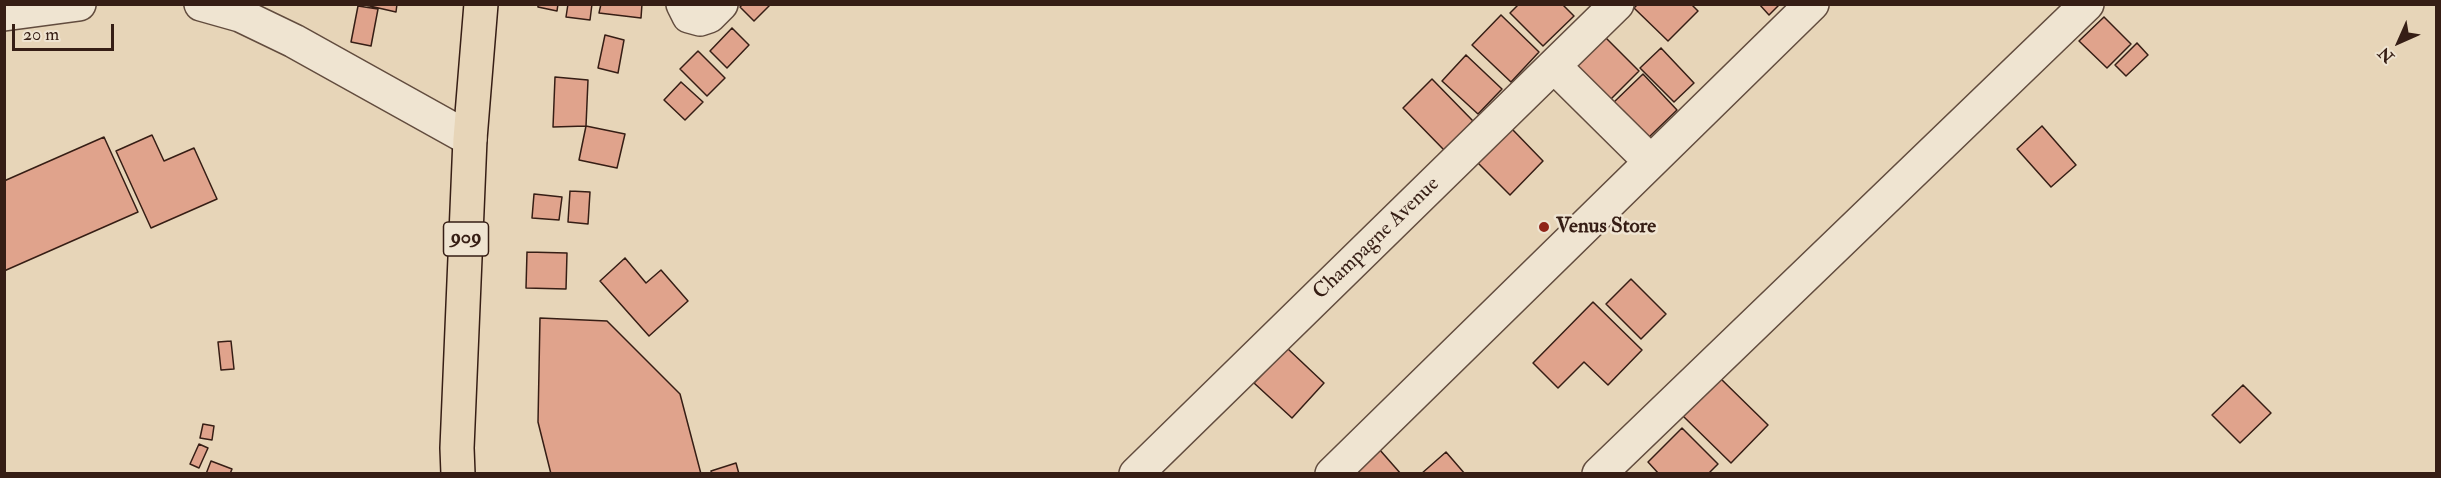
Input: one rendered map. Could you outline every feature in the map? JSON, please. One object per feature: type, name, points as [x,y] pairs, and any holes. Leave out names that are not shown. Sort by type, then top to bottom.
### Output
[{"type":"main road","name":"909","points":[[458,474],[470,139],[481,4]]},
{"type":"street","points":[[4,14],[79,4]]},
{"type":"street","points":[[201,4],[240,15],[294,41],[470,139]]},
{"type":"street","points":[[683,4],[689,16],[700,19],[709,16],[721,4]]},
{"type":"street","name":"Champagne Avenue","points":[[1136,474],[1617,4]]},
{"type":"street","points":[[1332,474],[1812,4]]},
{"type":"street","points":[[1599,474],[2087,4]]},
{"type":"street","points":[[1554,66],[1650,161]]},
{"type":"building","points":[[361,4],[397,4],[396,12]]},
{"type":"building","points":[[538,4],[558,4],[557,11],[538,7]]},
{"type":"building","points":[[568,4],[592,4],[590,20],[566,17]]},
{"type":"building","points":[[601,4],[642,4],[641,18],[599,13]]},
{"type":"building","points":[[743,4],[771,4],[754,21],[740,7]]},
{"type":"building","points":[[1519,4],[1562,4],[1574,16],[1543,46],[1510,13]]},
{"type":"building","points":[[1638,4],[1691,4],[1698,11],[1668,41],[1634,8]]},
{"type":"building","points":[[1759,4],[1780,4],[1769,15]]},
{"type":"building","points":[[358,6],[378,9],[371,46],[351,42]]},
{"type":"building","points":[[1501,15],[1539,52],[1511,82],[1472,45]]},
{"type":"building","points":[[2104,17],[2131,44],[2107,68],[2079,41]]},
{"type":"building","points":[[732,28],[749,45],[727,68],[710,51]]},
{"type":"building","points":[[605,35],[624,40],[618,73],[598,68]]},
{"type":"building","points":[[1605,37],[1639,71],[1608,102],[1574,68]]},
{"type":"building","points":[[2137,43],[2148,55],[2126,76],[2115,65]]},
{"type":"building","points":[[1661,48],[1694,83],[1674,102],[1640,68]]},
{"type":"building","points":[[698,51],[725,78],[707,96],[680,69]]},
{"type":"building","points":[[1466,55],[1502,89],[1478,114],[1442,81]]},
{"type":"building","points":[[1643,74],[1677,110],[1646,140],[1612,104]]},
{"type":"building","points":[[555,77],[588,80],[586,126],[553,127]]},
{"type":"building","points":[[1432,79],[1473,121],[1444,150],[1403,108]]},
{"type":"building","points":[[681,82],[703,102],[685,120],[664,100]]},
{"type":"building","points":[[586,126],[625,134],[617,168],[579,160]]},
{"type":"building","points":[[2042,126],[2076,165],[2051,187],[2017,149]]},
{"type":"building","points":[[1512,129],[1543,161],[1510,195],[1477,162]]},
{"type":"building","points":[[152,135],[164,161],[194,148],[217,199],[151,228],[116,151]]},
{"type":"building","points":[[104,137],[138,212],[4,271],[4,181]]},
{"type":"building","points":[[570,191],[590,192],[588,224],[568,222]]},
{"type":"building","points":[[534,194],[562,197],[559,220],[532,218]]},
{"type":"building","points":[[527,252],[567,253],[566,289],[526,288]]},
{"type":"building","points":[[625,258],[646,283],[661,270],[688,301],[649,336],[600,281]]},
{"type":"building","points":[[1631,279],[1666,314],[1641,339],[1606,304]]},
{"type":"building","points":[[1593,302],[1642,350],[1608,385],[1584,362],[1558,388],[1533,363]]},
{"type":"building","points":[[540,318],[607,321],[680,394],[701,474],[551,474],[538,422]]},
{"type":"building","points":[[231,341],[234,369],[221,370],[218,342]]},
{"type":"building","points":[[1287,348],[1324,383],[1292,418],[1254,383]]},
{"type":"building","points":[[1720,378],[1768,425],[1731,463],[1683,416]]},
{"type":"building","points":[[2243,385],[2271,413],[2240,443],[2212,415]]},
{"type":"building","points":[[203,424],[214,426],[212,440],[200,438]]},
{"type":"building","points":[[1682,428],[1718,464],[1708,474],[1659,474],[1648,462]]},
{"type":"building","points":[[199,444],[208,448],[199,468],[190,464]]},
{"type":"building","points":[[1379,449],[1401,474],[1358,474],[1355,471]]},
{"type":"building","points":[[1446,452],[1465,474],[1421,474]]},
{"type":"building","points":[[211,461],[232,469],[230,474],[206,474]]},
{"type":"building","points":[[736,463],[739,474],[712,474],[711,471]]},
{"type":"place","name":"Venus Store","points":[[1544,227]]}]
